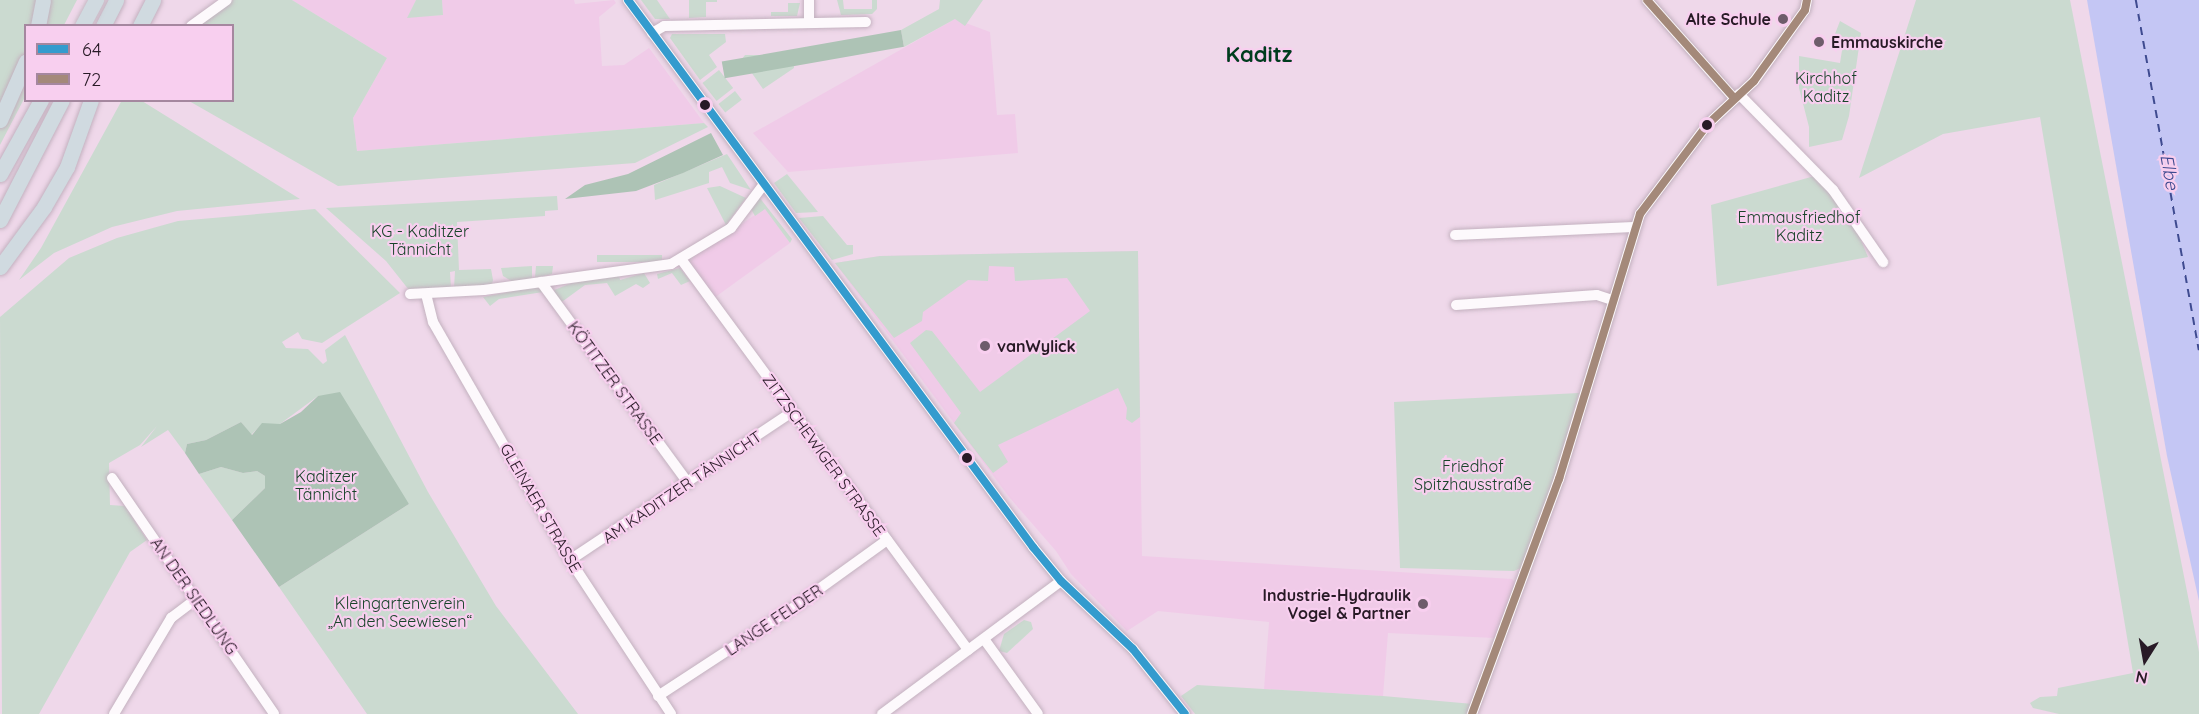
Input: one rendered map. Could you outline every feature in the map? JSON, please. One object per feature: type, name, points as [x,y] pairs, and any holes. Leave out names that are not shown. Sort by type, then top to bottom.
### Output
[{"type":"highway","points":[[38,24],[43,0]]},
{"type":"highway","points":[[88,0],[93,24]]},
{"type":"highway","points":[[83,24],[96,0]]},
{"type":"highway","points":[[104,24],[116,0]]},
{"type":"highway","points":[[141,24],[153,0]]},
{"type":"highway","points":[[0,120],[24,66]]},
{"type":"highway","points":[[0,174],[40,102]]},
{"type":"highway","points":[[0,220],[61,102]]},
{"type":"highway","points":[[0,267],[44,207],[76,146],[90,102]]},
{"type":"highway","points":[[76,146],[85,138],[102,102]]},
{"type":"street","points":[[194,24],[227,0]]},
{"type":"street","points":[[628,0],[1061,581],[1133,649],[1185,714]]},
{"type":"street","points":[[809,0],[809,23]]},
{"type":"street","points":[[1647,0],[1736,96],[1833,190],[1883,262]]},
{"type":"street","points":[[1472,714],[1560,479],[1634,227],[1694,140],[1736,96],[1754,81],[1787,36],[1807,0]]},
{"type":"street","points":[[652,33],[664,26],[866,22]]},
{"type":"street","points":[[410,294],[650,270],[681,259],[737,223],[764,184]]},
{"type":"street","points":[[1455,235],[1634,227]]},
{"type":"street","name":"ZITZSCHEWIGER STRASSE","points":[[681,259],[969,650]]},
{"type":"street","name":"KÖTITZER STRASSE","points":[[541,282],[689,484]]},
{"type":"street","name":"GLEINAER STRASSE","points":[[426,294],[433,322],[570,560],[671,714]]},
{"type":"street","points":[[1456,305],[1597,295],[1612,300]]},
{"type":"street","name":"AM KADITZER TÄNNICHT","points":[[570,560],[689,484],[792,412]]},
{"type":"street","name":"AN DER SIEDLUNG","points":[[112,478],[273,713]]},
{"type":"street","name":"LANGE FELDER","points":[[658,696],[887,540]]},
{"type":"street","points":[[882,714],[1061,581]]},
{"type":"street","points":[[114,714],[171,618],[196,599]]},
{"type":"street","points":[[984,639],[1038,714]]},
{"type":"shaded area","points":[[292,0],[416,0],[408,17],[443,15],[442,0],[574,0],[575,4],[614,0],[616,3],[599,17],[602,66],[624,65],[649,48],[704,123],[357,151],[353,118],[387,58]]},
{"type":"shaded area","points":[[955,19],[990,32],[997,115],[1015,114],[1018,153],[788,172],[753,133]]},
{"type":"shaded area","points":[[765,208],[790,243],[714,298],[690,263],[693,257]]},
{"type":"shaded area","points":[[1138,251],[1142,556],[1512,579],[1516,584],[1495,638],[1388,633],[1383,696],[1264,689],[1269,622],[1158,611],[1127,631],[1071,574],[1056,551],[1009,497],[835,263],[880,256]]},
{"type":"green space","points":[[0,0],[77,0],[65,24],[24,24],[24,99],[0,145]]},
{"type":"green space","points":[[233,0],[292,0],[387,58],[353,118],[357,151],[704,123],[708,127],[635,163],[338,186],[191,102],[234,102],[234,24],[197,24]]},
{"type":"green space","points":[[416,0],[442,0],[443,15],[407,18]]},
{"type":"green space","points":[[641,0],[657,0],[670,19],[655,19]]},
{"type":"green space","points":[[689,0],[717,0],[717,2],[706,2],[706,17],[689,18]]},
{"type":"green space","points":[[837,0],[843,0],[844,9],[872,9],[872,0],[877,0],[877,9],[872,14],[841,15]]},
{"type":"green space","points":[[940,0],[983,0],[965,26],[955,19],[904,47],[901,30],[939,9]]},
{"type":"green space","points":[[1916,0],[2070,0],[2199,652],[2199,714],[2059,714],[2033,708],[2030,703],[2040,697],[2057,696],[2058,688],[2133,673],[2040,117],[1943,134],[1859,178]]},
{"type":"green space","points":[[788,3],[800,3],[797,16],[771,16],[771,12],[788,12]]},
{"type":"green space","name":"Kirchhof Kaditz","points":[[1840,21],[1861,33],[1849,116],[1842,140],[1809,147],[1809,127],[1799,88],[1799,56],[1840,63],[1844,38],[1835,34]]},
{"type":"green space","points":[[901,30],[904,47],[725,78],[722,62]]},
{"type":"green space","points":[[672,34],[725,34],[726,42],[709,55],[717,67],[700,80],[670,38]]},
{"type":"green space","points":[[745,55],[793,55],[794,68],[763,89],[742,59]]},
{"type":"green space","points":[[719,70],[733,88],[717,101],[702,83]]},
{"type":"green space","points":[[735,91],[742,100],[725,113],[718,104]]},
{"type":"green space","points":[[121,102],[144,102],[300,199],[177,211],[112,227],[54,253],[19,280],[41,248]]},
{"type":"green space","points":[[711,133],[723,155],[636,191],[565,199],[585,185],[628,174]]},
{"type":"green space","points":[[727,154],[751,190],[730,183],[722,167],[709,172],[709,183],[655,200],[654,185]]},
{"type":"green space","points":[[787,174],[818,212],[796,213],[774,183]]},
{"type":"green space","name":"Emmausfriedhof Kaditz","points":[[1818,175],[1855,226],[1868,257],[1717,286],[1711,205]]},
{"type":"green space","points":[[720,186],[746,198],[726,225],[707,188]]},
{"type":"green space","name":"KG - Kaditzer Tännicht","points":[[557,196],[558,210],[545,211],[545,216],[457,222],[459,270],[491,269],[493,280],[492,284],[454,288],[455,271],[450,272],[451,288],[409,290],[386,261],[326,208]]},
{"type":"green space","points":[[759,197],[792,239],[790,243],[765,209],[755,216],[751,209]]},
{"type":"green space","name":"Kleingartenverein „An den Seewiesen“","points":[[315,209],[400,293],[322,343],[302,339],[298,332],[282,342],[286,348],[308,349],[323,364],[327,361],[325,350],[345,335],[428,492],[496,606],[578,714],[367,714],[279,587],[409,504],[318,396],[280,424],[262,424],[251,435],[241,422],[206,440],[187,444],[185,453],[168,430],[141,447],[157,426],[140,445],[109,463],[110,505],[125,506],[147,540],[130,552],[39,714],[2,714],[0,317],[69,258],[117,238],[178,221]]},
{"type":"green space","points":[[823,216],[847,245],[853,245],[853,254],[832,260],[799,218]]},
{"type":"green space","points":[[1138,251],[1140,417],[1132,423],[1126,419],[1127,408],[1118,388],[998,445],[1008,462],[993,473],[954,423],[961,413],[910,343],[926,330],[932,331],[980,392],[1090,311],[1067,278],[1015,281],[1014,267],[989,266],[988,281],[968,280],[923,312],[922,321],[894,338],[835,263],[880,256]]},
{"type":"green space","points":[[597,255],[662,255],[662,262],[597,262]]},
{"type":"green space","points":[[532,266],[532,279],[513,282],[503,276],[501,268]]},
{"type":"green space","points":[[536,266],[553,266],[552,274],[535,278]]},
{"type":"green space","points":[[680,268],[690,281],[681,285],[672,273],[658,279],[657,274]]},
{"type":"green space","points":[[644,273],[650,283],[643,288],[636,284],[615,296],[607,283],[585,285],[559,304],[554,290],[587,277],[619,275],[620,280]]},
{"type":"green space","points":[[539,286],[543,292],[499,299],[490,306],[483,297]]},
{"type":"green space","name":"Kaditzer Tännicht","points":[[340,392],[409,504],[279,587],[232,520],[265,488],[265,476],[257,471],[243,473],[221,467],[199,474],[185,453],[187,444],[206,440],[241,422],[252,435],[262,423],[280,424],[301,412],[318,396]]},
{"type":"green space","name":"Friedhof Spitzhausstraße","points":[[1579,393],[1555,477],[1521,568],[1514,571],[1400,568],[1394,402]]},
{"type":"green space","points":[[221,467],[243,473],[257,471],[265,476],[265,488],[232,520],[199,474]]},
{"type":"green space","points":[[1024,620],[1031,622],[1033,629],[1007,653],[999,651],[1004,634]]},
{"type":"green space","points":[[1197,685],[1383,696],[1473,704],[1469,714],[1195,714],[1181,696]]},
{"type":"water","name":"Elbe","points":[[2087,0],[2199,0],[2199,601],[2167,456]]},
{"type":"ferry route","points":[[2136,0],[2199,350]]},
{"type":"transit line","name":"64","points":[[628,0],[1033,547],[1061,581],[1133,649],[1185,714]]},
{"type":"transit line","name":"72","points":[[1647,0],[1734,98]]},
{"type":"transit line","name":"72","points":[[1472,714],[1559,479],[1640,214],[1707,125],[1754,81],[1805,10],[1807,0]]},
{"type":"place","name":"Alte Schule","points":[[1783,19]]},
{"type":"place","name":"Emmauskirche","points":[[1819,42]]},
{"type":"place","name":"vanWylick","points":[[985,346]]},
{"type":"place","name":"Industrie-Hydraulik Vogel & Partner","points":[[1423,604]]},
{"type":"district","name":"Kaditz","points":[[1259,55]]}]
